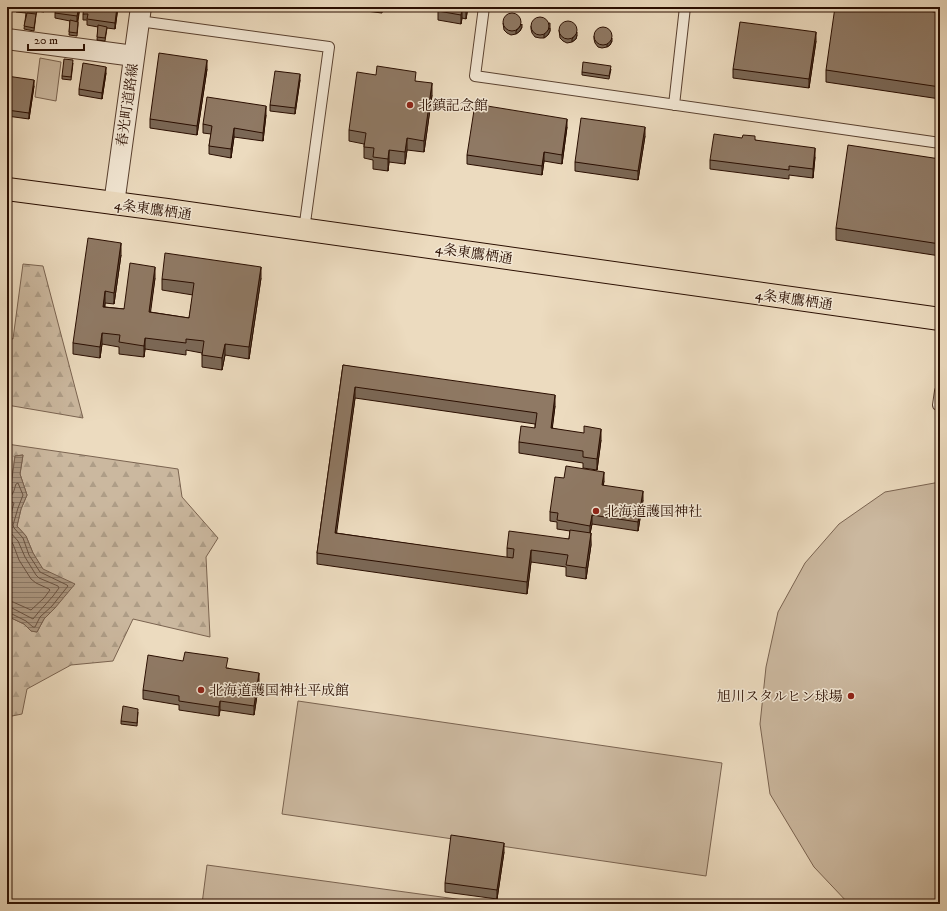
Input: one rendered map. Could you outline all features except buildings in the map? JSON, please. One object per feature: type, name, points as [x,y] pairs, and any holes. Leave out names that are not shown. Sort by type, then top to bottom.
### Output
[{"type":"highway","name":"4条東鷹栖通","points":[[7,189],[940,319]]},
{"type":"street","name":"春光町道路線","points":[[114,204],[140,14]]},
{"type":"street","points":[[7,39],[134,56]]},
{"type":"lane","points":[[484,7],[475,76],[940,143]]},
{"type":"lane","points":[[674,105],[684,7]]},
{"type":"lane","points":[[140,14],[329,47],[304,230]]},
{"type":"lane","points":[[940,391],[938,405],[940,406]]},
{"type":"green space","points":[[40,58],[61,62],[56,101],[35,97]]},
{"type":"green space","points":[[23,264],[43,266],[83,418],[7,405],[7,338],[13,339]]},
{"type":"green space","points":[[7,444],[178,469],[182,497],[218,538],[206,557],[210,637],[133,619],[113,661],[71,665],[27,689],[22,714],[7,717],[7,616],[24,624],[31,631],[37,632],[44,619],[55,608],[43,570],[33,553],[26,536],[17,526],[21,509],[27,495],[20,474],[23,455],[15,456],[11,486],[7,498]]},
{"type":"green space","name":"旭川スタルヒン球場","points":[[940,482],[940,904],[849,904],[814,867],[770,794],[760,724],[766,667],[778,612],[805,563],[839,524],[885,492]]},
{"type":"green space","points":[[298,701],[722,763],[706,876],[282,814]]},
{"type":"green space","points":[[207,865],[493,904],[202,904]]},
{"type":"water","points":[[23,455],[20,474],[27,495],[21,509],[17,526],[26,536],[33,553],[43,569],[75,584],[44,619],[37,632],[31,631],[24,624],[7,616],[7,498],[11,486],[15,456]]},
{"type":"place","name":"北鎮記念館","points":[[410,105]]},
{"type":"place","name":"北海道護国神社","points":[[596,511]]},
{"type":"place","name":"北海道護国神社平成館","points":[[201,690]]},
{"type":"place","name":"旭川スタルヒン球場","points":[[851,696]]}]
